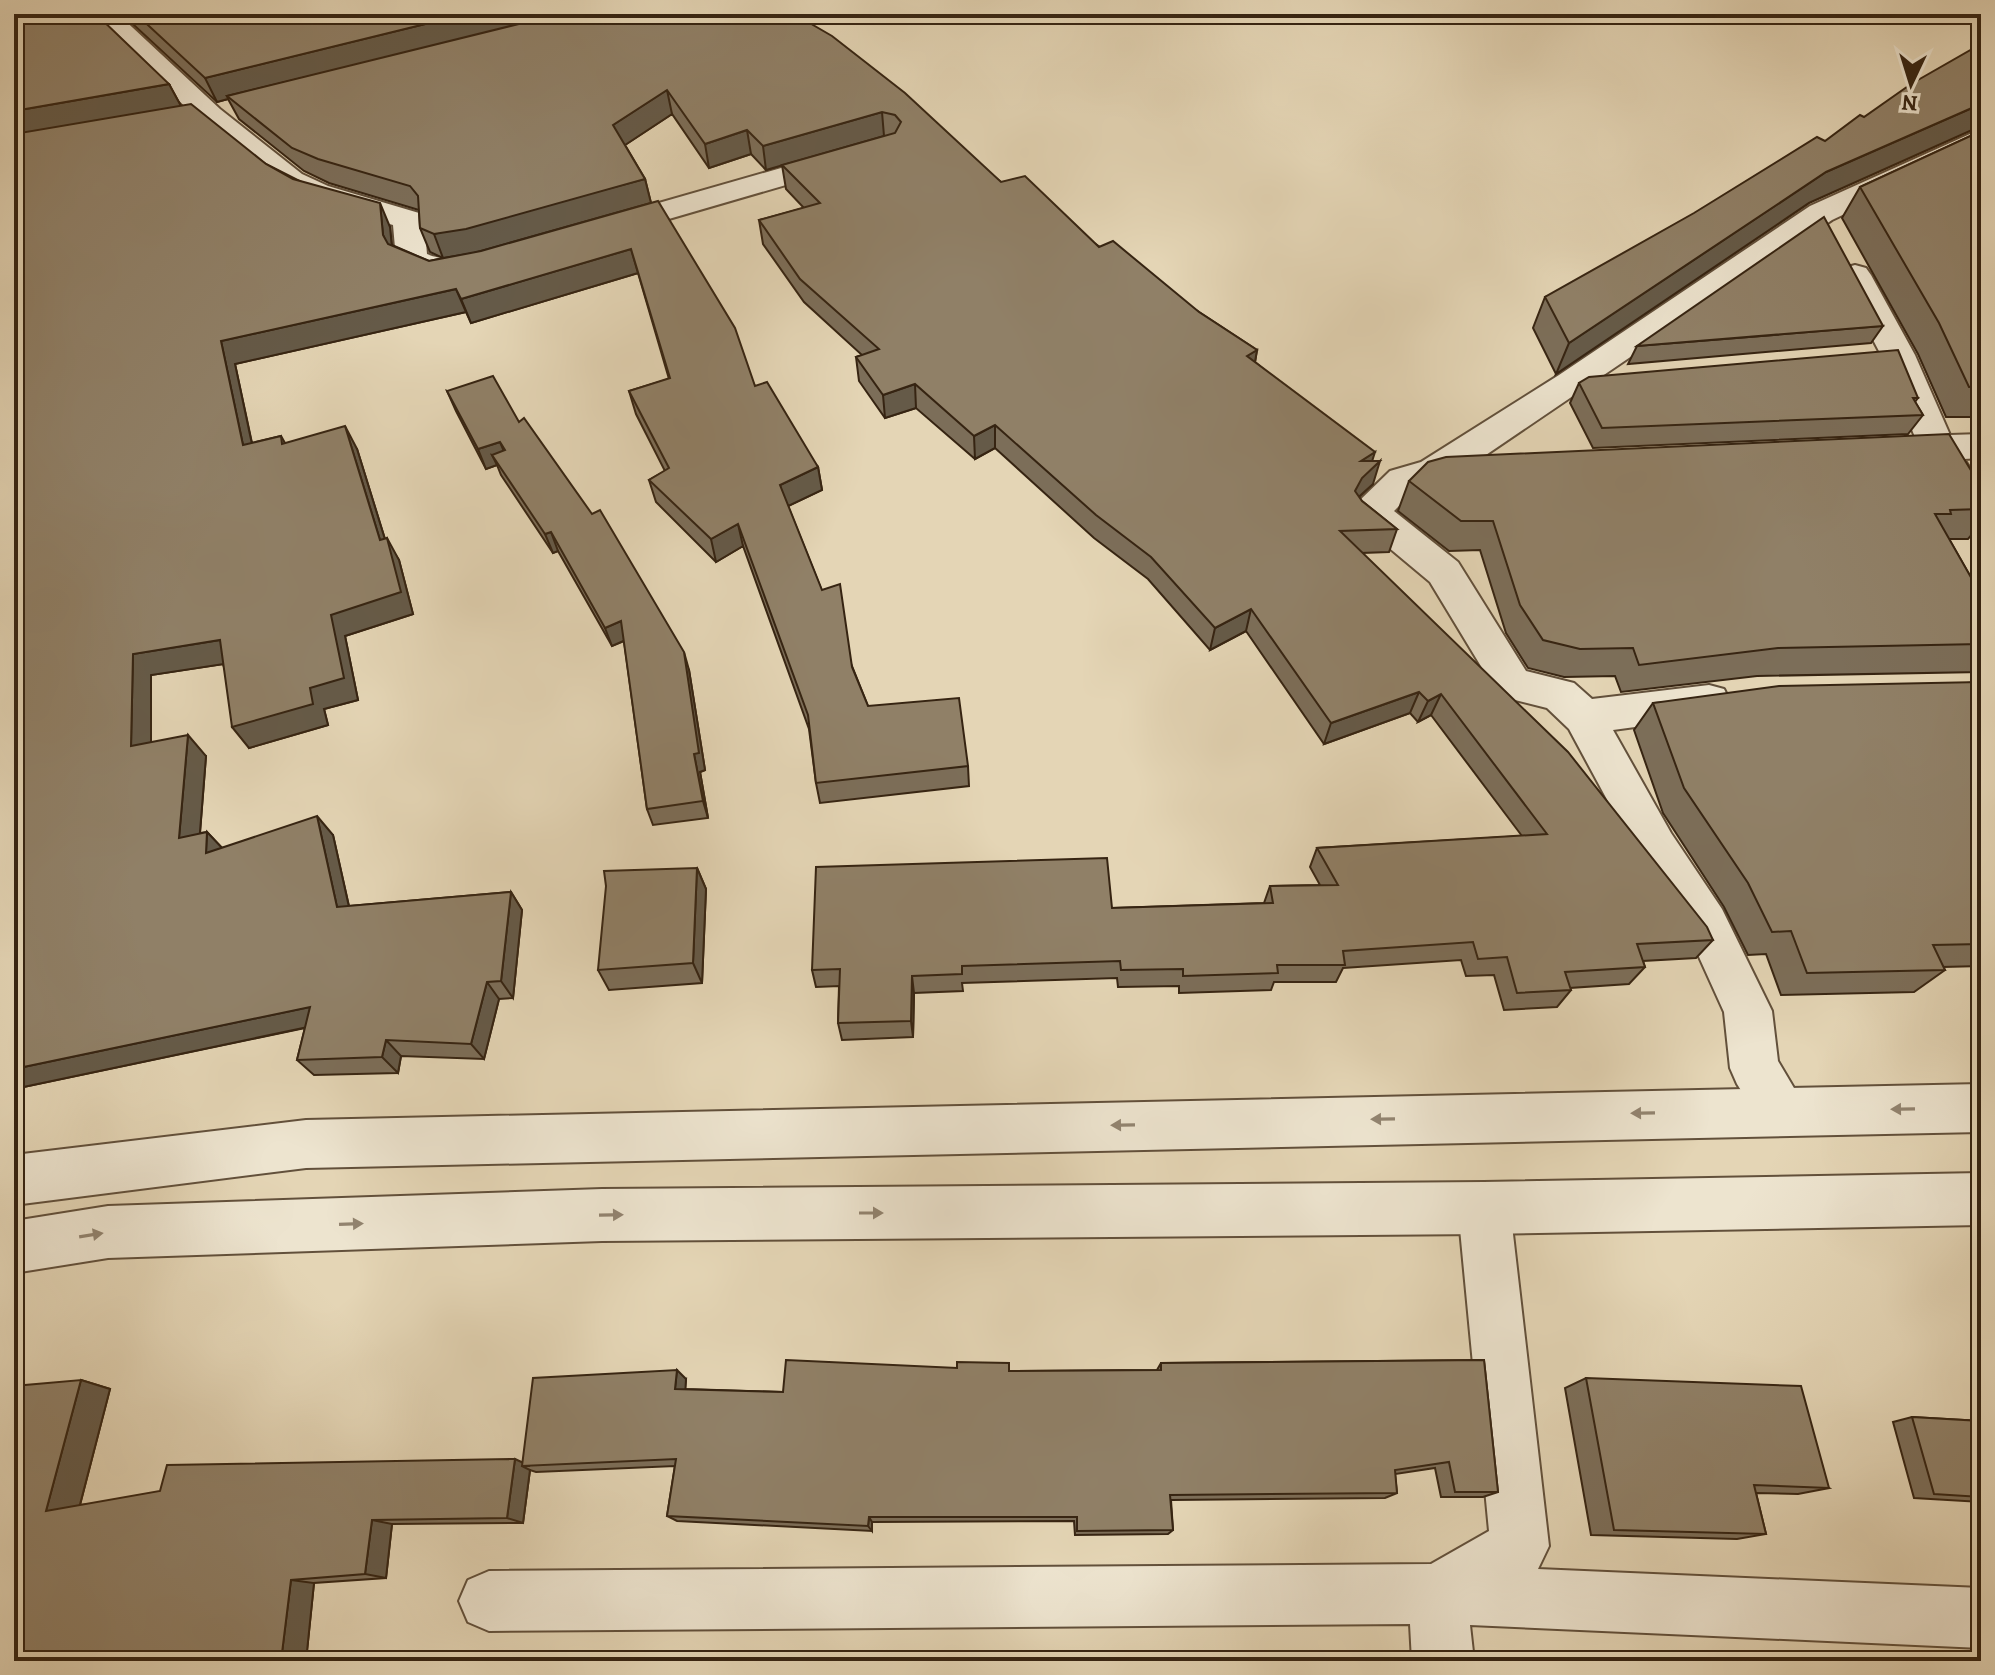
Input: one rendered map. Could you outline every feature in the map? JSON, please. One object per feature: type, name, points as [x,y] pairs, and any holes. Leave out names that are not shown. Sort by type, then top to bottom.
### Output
[{"type":"street","points":[[102,14],[195,117],[291,180],[317,193],[408,220],[412,259],[439,272],[493,260]]},
{"type":"street","points":[[195,117],[241,107]]},
{"type":"street","points":[[1434,471],[1571,383],[1833,235],[1981,138]]},
{"type":"street","points":[[584,234],[870,152]]},
{"type":"street","points":[[1833,235],[1882,356],[1981,516]]},
{"type":"street","points":[[1571,383],[1633,378]]},
{"type":"street","points":[[1859,452],[1981,446]]},
{"type":"street","points":[[1512,467],[1434,471],[1403,480],[1370,512],[1444,572],[1513,685],[1559,694],[1584,717],[1655,846],[1706,923],[1748,1011],[1754,1068],[1782,1110]]},
{"type":"street","points":[[1584,717],[1741,697]]},
{"type":"street","points":[[14,1180],[306,1144],[1981,1108]]},
{"type":"street","points":[[14,1247],[108,1232],[602,1215],[1484,1208],[1981,1199]]},
{"type":"street","points":[[1437,1594],[1520,1546],[1484,1208]]},
{"type":"street","points":[[1437,1594],[1443,1661]]},
{"type":"street","points":[[489,1601],[1437,1594],[1981,1618]]},
{"type":"building","points":[[14,14],[96,14],[169,84],[14,111]]},
{"type":"building","points":[[136,14],[466,14],[205,78]]},
{"type":"building","points":[[559,14],[794,14],[832,36],[905,93],[1001,182],[1025,176],[1099,247],[1113,241],[1199,312],[1257,350],[1247,356],[1375,452],[1361,461],[1380,461],[1362,478],[1355,491],[1362,501],[1397,529],[1340,531],[1568,752],[1707,927],[1713,940],[1637,944],[1645,967],[1565,972],[1571,990],[1517,993],[1507,957],[1478,959],[1473,942],[1343,951],[1345,965],[1277,965],[1278,973],[1183,976],[1183,969],[1121,970],[1120,961],[962,966],[962,974],[912,976],[911,1021],[838,1023],[840,969],[812,970],[816,867],[1107,858],[1112,908],[1273,903],[1270,886],[1338,885],[1317,848],[1547,834],[1441,694],[1428,701],[1419,692],[1331,723],[1251,609],[1215,628],[1151,557],[1096,515],[995,425],[974,436],[915,384],[883,395],[856,357],[879,349],[800,279],[759,220],[820,203],[782,165],[895,133],[901,122],[895,115],[882,112],[763,146],[747,130],[705,144],[667,90],[613,125],[645,179],[466,229],[434,234],[420,228],[418,196],[410,186],[318,159],[292,148],[227,96]]},
{"type":"building","points":[[1981,44],[1981,104],[1826,172],[1569,343],[1545,297],[1694,213],[1817,137],[1825,141],[1860,115],[1864,117],[1911,84]]},
{"type":"building","points":[[191,104],[266,164],[293,179],[380,203],[383,235],[388,244],[429,261],[481,251],[658,201],[735,328],[755,386],[767,382],[818,467],[780,485],[822,590],[840,584],[852,667],[868,706],[959,698],[968,766],[816,783],[808,715],[738,524],[711,539],[649,480],[669,468],[629,391],[670,378],[631,249],[461,299],[456,289],[221,341],[243,445],[281,436],[282,444],[345,426],[380,540],[387,538],[401,592],[331,615],[344,678],[310,688],[313,704],[232,727],[220,640],[133,654],[131,746],[188,735],[179,838],[207,832],[206,853],[317,816],[337,907],[511,892],[501,981],[487,982],[471,1044],[386,1040],[382,1057],[297,1060],[310,1007],[14,1069],[14,134]]},
{"type":"building","points":[[1981,131],[1981,387],[1969,387],[1939,323],[1860,187]]},
{"type":"building","points":[[1824,217],[1883,326],[1637,346]]},
{"type":"building","points":[[1898,350],[1918,398],[1913,398],[1923,415],[1602,428],[1579,383],[1589,377]]},
{"type":"building","points":[[493,376],[519,422],[524,418],[592,514],[600,510],[684,652],[699,753],[694,754],[703,801],[647,809],[621,621],[605,628],[551,532],[545,534],[492,455],[505,450],[500,442],[478,449],[447,391]]},
{"type":"building","points":[[1949,434],[1981,487],[1981,509],[1935,514],[1981,595],[1981,644],[1778,648],[1639,665],[1633,648],[1580,649],[1543,640],[1520,605],[1493,521],[1461,521],[1409,481],[1428,462],[1446,457]]},
{"type":"building","points":[[1981,682],[1981,944],[1933,945],[1945,970],[1807,973],[1791,931],[1772,932],[1748,883],[1684,788],[1653,703],[1779,686]]},
{"type":"building","points":[[697,868],[693,963],[598,970],[606,886],[604,871]]},
{"type":"building","points":[[786,1360],[957,1368],[957,1362],[1009,1363],[1009,1371],[1161,1370],[1161,1363],[1484,1360],[1498,1492],[1455,1492],[1449,1462],[1395,1470],[1397,1493],[1170,1495],[1173,1530],[1077,1531],[1077,1517],[869,1517],[868,1526],[667,1516],[676,1459],[522,1466],[533,1378],[677,1370],[675,1389],[783,1392]]},
{"type":"building","points":[[1586,1378],[1801,1386],[1829,1488],[1754,1485],[1766,1534],[1614,1530]]},
{"type":"building","points":[[81,1380],[46,1511],[160,1491],[167,1465],[515,1459],[507,1518],[372,1520],[365,1574],[291,1580],[281,1661],[14,1661],[14,1386]]},
{"type":"building","points":[[1912,1417],[1981,1421],[1981,1497],[1934,1494]]}]
